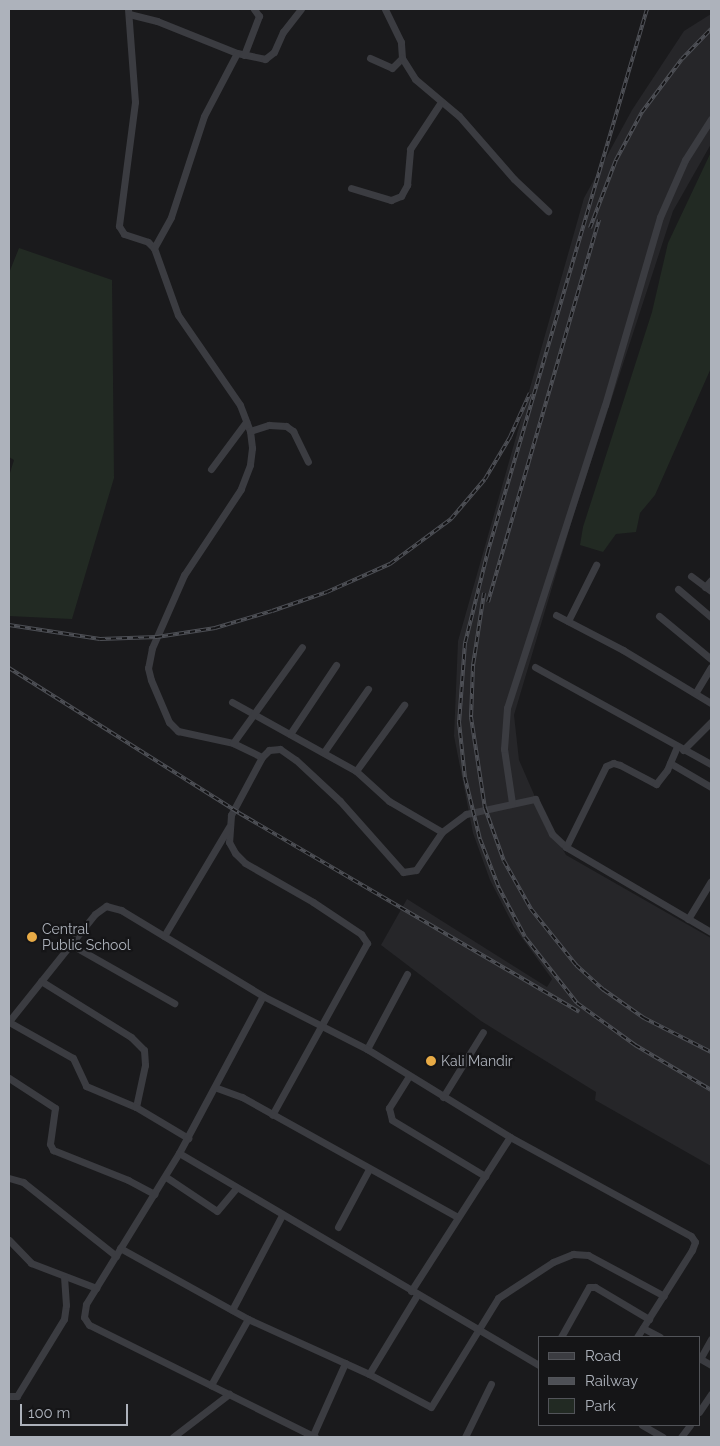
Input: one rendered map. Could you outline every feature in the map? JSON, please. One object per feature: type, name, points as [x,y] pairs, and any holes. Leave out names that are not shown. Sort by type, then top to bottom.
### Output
[{"type":"street","points":[[262,757],[234,743],[187,734],[172,727],[148,668],[152,648],[184,575],[241,489],[250,466],[250,431],[240,405],[178,315],[154,248],[148,242],[124,234],[118,221],[135,102],[128,11],[259,59],[271,56],[282,32],[301,9]]},
{"type":"street","points":[[385,9],[400,42],[402,58],[415,79],[459,116],[514,179],[548,211]]},
{"type":"street","points":[[154,248],[171,217],[204,116],[241,54],[257,10]]},
{"type":"street","points":[[370,58],[392,68],[402,58]]},
{"type":"street","points":[[351,188],[391,200],[401,196],[407,185],[410,149],[441,102]]},
{"type":"street","points":[[512,803],[504,749],[507,708],[620,359],[660,217],[685,160],[711,119]]},
{"type":"street","points":[[211,469],[246,422]]},
{"type":"street","points":[[250,431],[269,425],[286,426],[293,431],[308,462]]},
{"type":"street","points":[[568,621],[596,565]]},
{"type":"street","points":[[691,576],[708,589],[711,580]]},
{"type":"street","points":[[678,589],[711,617]]},
{"type":"street","points":[[556,615],[696,692],[711,703]]},
{"type":"street","points":[[659,616],[711,659]]},
{"type":"street","points":[[234,743],[302,647]]},
{"type":"street","points":[[290,734],[336,665]]},
{"type":"street","points":[[535,667],[711,764]]},
{"type":"street","points":[[696,692],[711,667]]},
{"type":"street","points":[[324,752],[368,689]]},
{"type":"street","points":[[232,702],[356,771],[389,801],[442,832]]},
{"type":"street","points":[[356,771],[404,705]]},
{"type":"street","points":[[566,847],[606,766],[613,763],[620,765],[656,784],[680,748],[711,722]]},
{"type":"street","points":[[272,1115],[362,956],[365,939],[313,902],[245,863],[229,842],[229,827],[233,809],[262,757],[274,749],[286,752],[340,801],[403,872],[409,873],[422,864],[442,832],[453,821],[473,810],[535,799],[552,834],[566,847],[711,932]]},
{"type":"street","points":[[670,764],[711,787]]},
{"type":"street","points":[[164,936],[229,827]]},
{"type":"street","points":[[688,919],[711,881]]},
{"type":"street","points":[[188,1138],[136,1107],[86,1086],[75,1061],[9,1021],[95,914],[106,906],[121,910],[263,996],[367,1049],[510,1137],[691,1236],[695,1242],[692,1250],[638,1336]]},
{"type":"street","points":[[70,944],[174,1003]]},
{"type":"street","points":[[367,1049],[407,974]]},
{"type":"street","points":[[41,981],[131,1037],[144,1050],[145,1065],[136,1107]]},
{"type":"street","points":[[263,996],[217,1088],[166,1177],[120,1248],[90,1286],[84,1317],[89,1325],[314,1436],[345,1363]]},
{"type":"street","points":[[443,1097],[482,1032]]},
{"type":"street","points":[[409,1076],[389,1108],[392,1120],[485,1176]]},
{"type":"street","points":[[9,1078],[55,1108],[50,1144],[53,1150],[88,1162],[154,1194]]},
{"type":"street","points":[[217,1088],[242,1097],[458,1217]]},
{"type":"street","points":[[369,1374],[458,1217],[510,1137]]},
{"type":"street","points":[[179,1153],[538,1364]]},
{"type":"street","points":[[338,1227],[369,1169]]},
{"type":"street","points":[[166,1177],[217,1211],[236,1188]]},
{"type":"street","points":[[9,1178],[23,1182],[115,1254]]},
{"type":"street","points":[[232,1310],[282,1215]]},
{"type":"street","points":[[9,1240],[31,1263],[64,1278],[90,1286]]},
{"type":"street","points":[[120,1248],[248,1319],[369,1374],[431,1407],[477,1330],[506,1292],[553,1262],[573,1254],[588,1255],[664,1296]]},
{"type":"street","points":[[9,1396],[17,1396],[64,1319],[66,1305],[64,1278]]},
{"type":"street","points":[[562,1336],[589,1287],[595,1287],[649,1319]]},
{"type":"street","points":[[211,1385],[248,1319]]},
{"type":"street","points":[[643,1328],[658,1336]]},
{"type":"street","points":[[700,1357],[711,1339]]},
{"type":"street","points":[[700,1360],[711,1366]]},
{"type":"street","points":[[465,1437],[491,1384]]},
{"type":"street","points":[[173,1437],[229,1394]]},
{"type":"street","points":[[700,1410],[711,1394]]},
{"type":"street","points":[[644,1426],[663,1437]]},
{"type":"street","points":[[681,1437],[689,1426]]},
{"type":"shaded area","points":[[711,14],[711,144],[673,211],[573,517],[514,715],[519,760],[539,806],[566,855],[711,938],[711,1166],[595,1100],[596,1092],[481,1021],[381,945],[407,899],[547,987],[552,979],[514,927],[490,880],[473,833],[454,736],[458,641],[584,198],[632,110],[684,31]]},
{"type":"green space","points":[[711,152],[711,368],[655,495],[640,513],[636,532],[616,534],[603,552],[580,545],[583,527],[652,312],[668,243]]},
{"type":"green space","points":[[19,248],[112,280],[114,478],[72,619],[9,616],[9,476],[14,460],[9,457],[9,273]]},
{"type":"railway","points":[[647,9],[488,551],[465,643],[459,722],[465,778],[480,839],[499,888],[525,937],[577,1003],[635,1045],[711,1090]]},
{"type":"railway","points":[[590,228],[616,160],[642,112],[682,59],[711,29]]},
{"type":"railway","points":[[488,602],[599,220]]},
{"type":"railway","points":[[9,625],[100,639],[157,637],[215,628],[327,592],[390,564],[451,519],[485,479],[510,437],[530,393]]},
{"type":"railway","points":[[484,593],[473,666],[471,717],[485,808],[504,861],[531,909],[576,965],[604,990],[644,1018],[711,1052]]},
{"type":"railway","points":[[9,668],[239,813],[579,1012]]},
{"type":"place","name":"Central Public School","points":[[32,937]]},
{"type":"place","name":"Kali Mandir","points":[[431,1061]]}]
